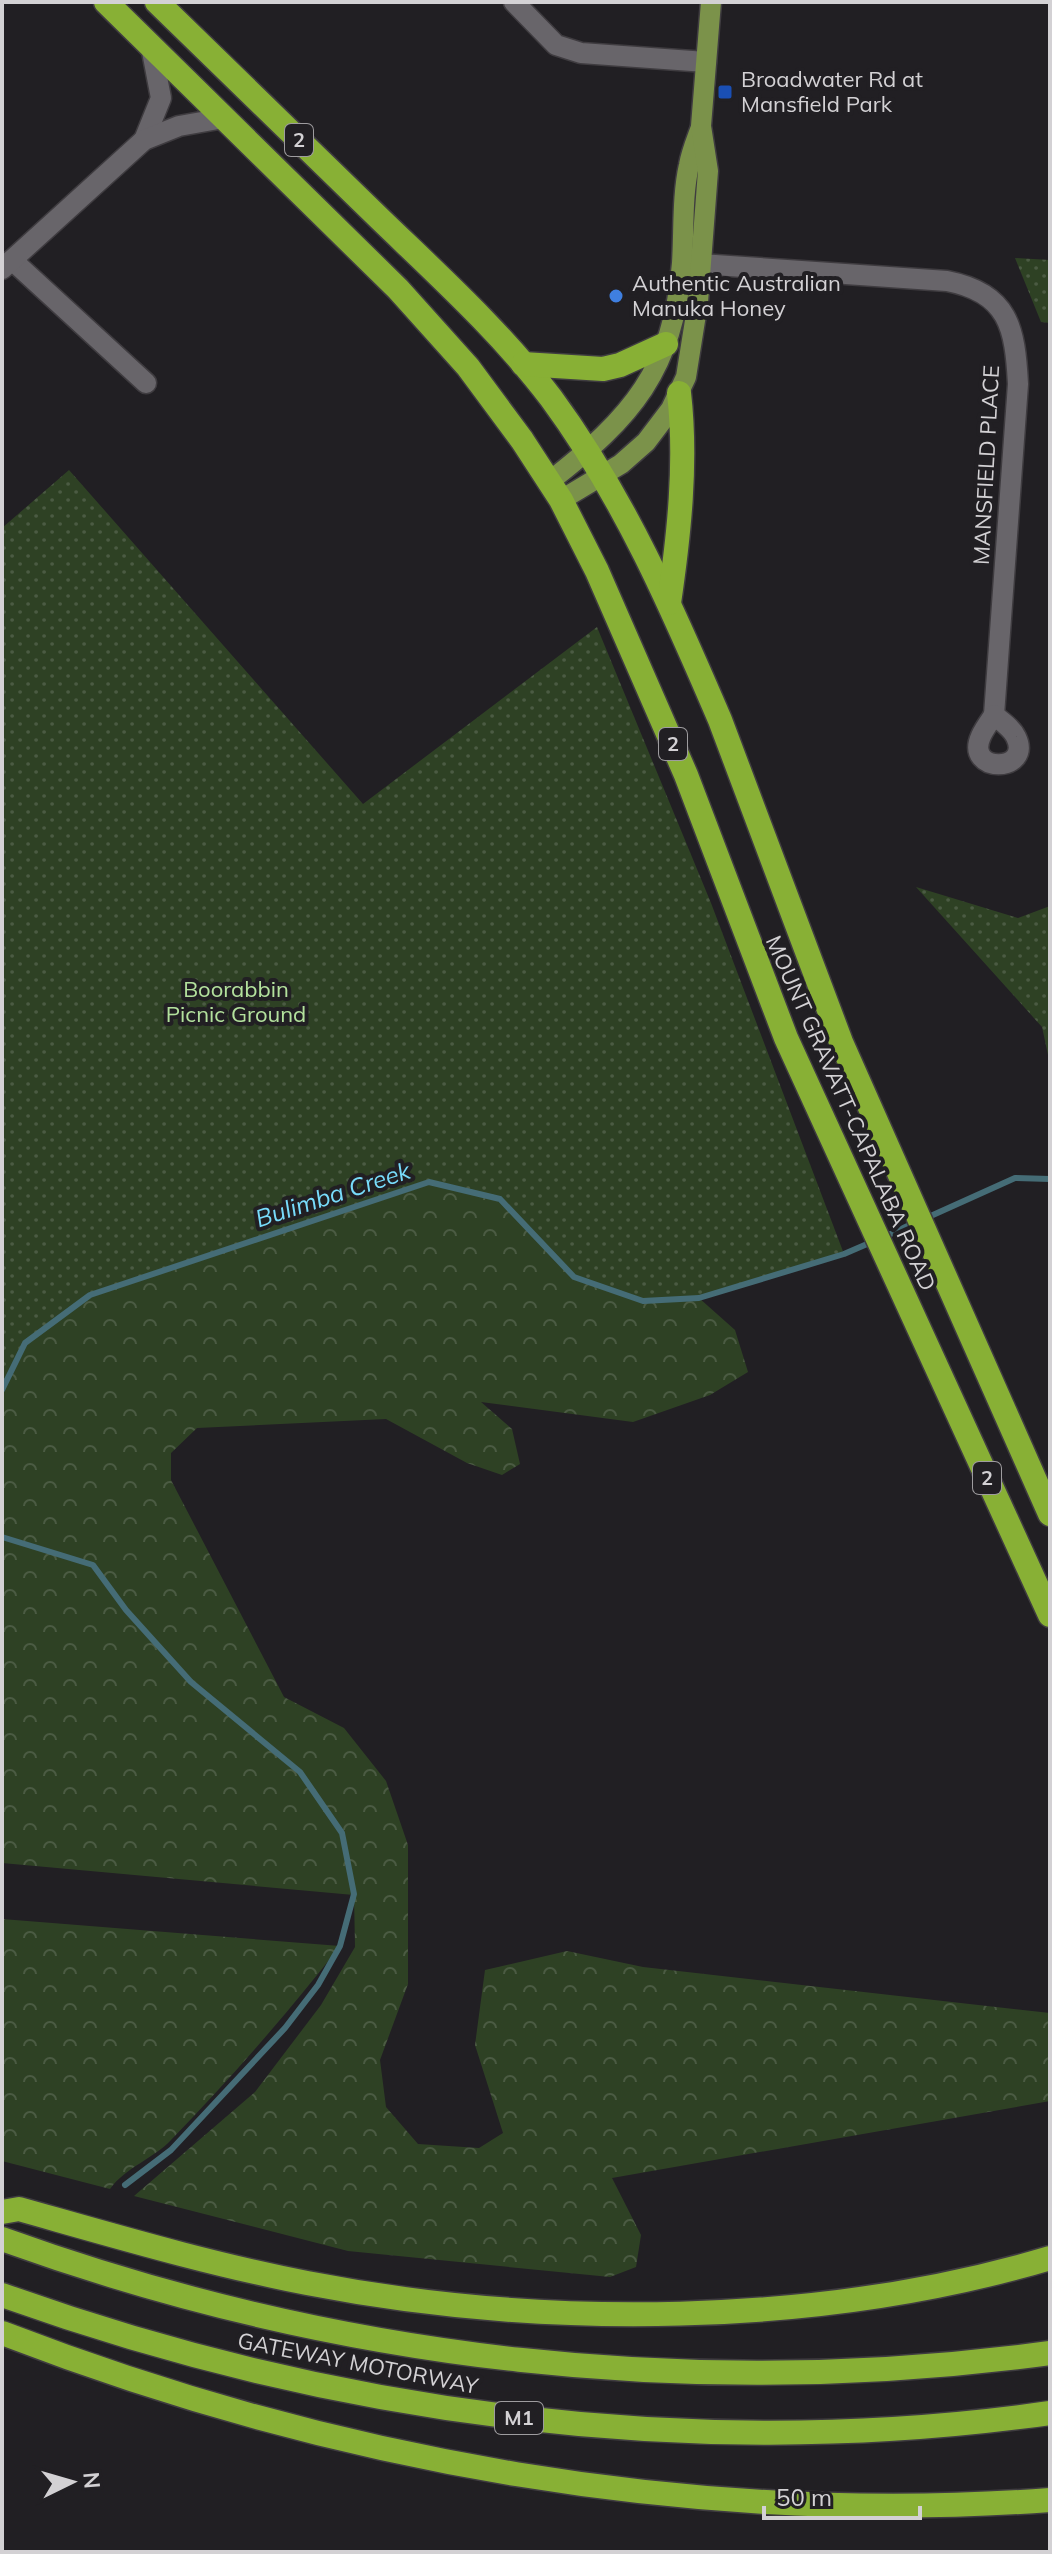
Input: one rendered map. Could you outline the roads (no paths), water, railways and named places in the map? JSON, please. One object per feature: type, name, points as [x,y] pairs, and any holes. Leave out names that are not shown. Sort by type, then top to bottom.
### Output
[{"type":"highway","name":"MOUNT GRAVATT-CAPALABA ROAD","points":[[106,2],[434,328],[496,402],[556,491],[642,670],[697,805],[768,995],[846,1174],[1050,1615]]},
{"type":"highway","name":"MOUNT GRAVATT-CAPALABA ROAD","points":[[157,2],[478,314],[523,364],[603,476],[669,603],[720,720],[841,1042],[1050,1514]]},
{"type":"highway","points":[[523,364],[603,369],[620,365],[666,344]]},
{"type":"highway","points":[[669,603],[683,433],[679,393]]},
{"type":"highway","points":[[2,2212],[19,2209],[172,2253],[310,2283],[375,2294],[520,2309],[655,2313],[830,2304],[930,2288],[1050,2258]]},
{"type":"highway","name":"GATEWAY MOTORWAY","points":[[2,2239],[116,2278],[203,2303],[341,2334],[496,2359],[657,2371],[815,2373],[912,2368],[1050,2353]]},
{"type":"highway","name":"GATEWAY MOTORWAY","points":[[2,2295],[142,2342],[218,2363],[341,2391],[534,2420],[679,2431],[815,2432],[957,2424],[1050,2413]]},
{"type":"highway","points":[[2,2333],[92,2368],[231,2411],[423,2457],[548,2479],[789,2504],[923,2506],[1050,2500]]},
{"type":"main road","points":[[556,491],[603,476],[646,442],[679,393],[692,353],[688,166],[701,126],[711,2]]},
{"type":"main road","points":[[556,491],[638,400],[666,344],[691,263]]},
{"type":"street","points":[[514,2],[556,45],[568,49],[581,53],[706,62]]},
{"type":"street","points":[[144,140],[161,98],[151,46]]},
{"type":"street","points":[[146,383],[7,265],[144,140],[179,126],[224,118]]},
{"type":"street","name":"MANSFIELD PLACE","points":[[691,263],[947,281],[983,291],[1005,315],[1016,348],[1018,384],[994,715]]},
{"type":"waterway","name":"Bulimba Creek","points":[[924,1219],[1015,1178],[1050,1179]]},
{"type":"waterway","name":"Bulimba Creek","points":[[2,1390],[25,1343],[90,1295],[429,1182],[500,1199],[574,1277],[643,1301],[699,1298],[844,1254],[874,1241]]},
{"type":"waterway","name":"Bulimba Creek","points":[[884,1237],[914,1223]]},
{"type":"waterway","points":[[2,1537],[93,1565],[126,1610],[191,1682],[300,1772],[342,1833],[354,1894],[340,1946],[318,1985],[285,2028],[171,2150],[125,2185]]},
{"type":"place","name":"Broadwater Rd at Mansfield Park","points":[[725,92]]},
{"type":"place","name":"Authentic Australian Manuka Honey","points":[[616,296]]},
{"type":"park label","name":"Boorabbin Picnic Ground","points":[[236,1002]]}]
